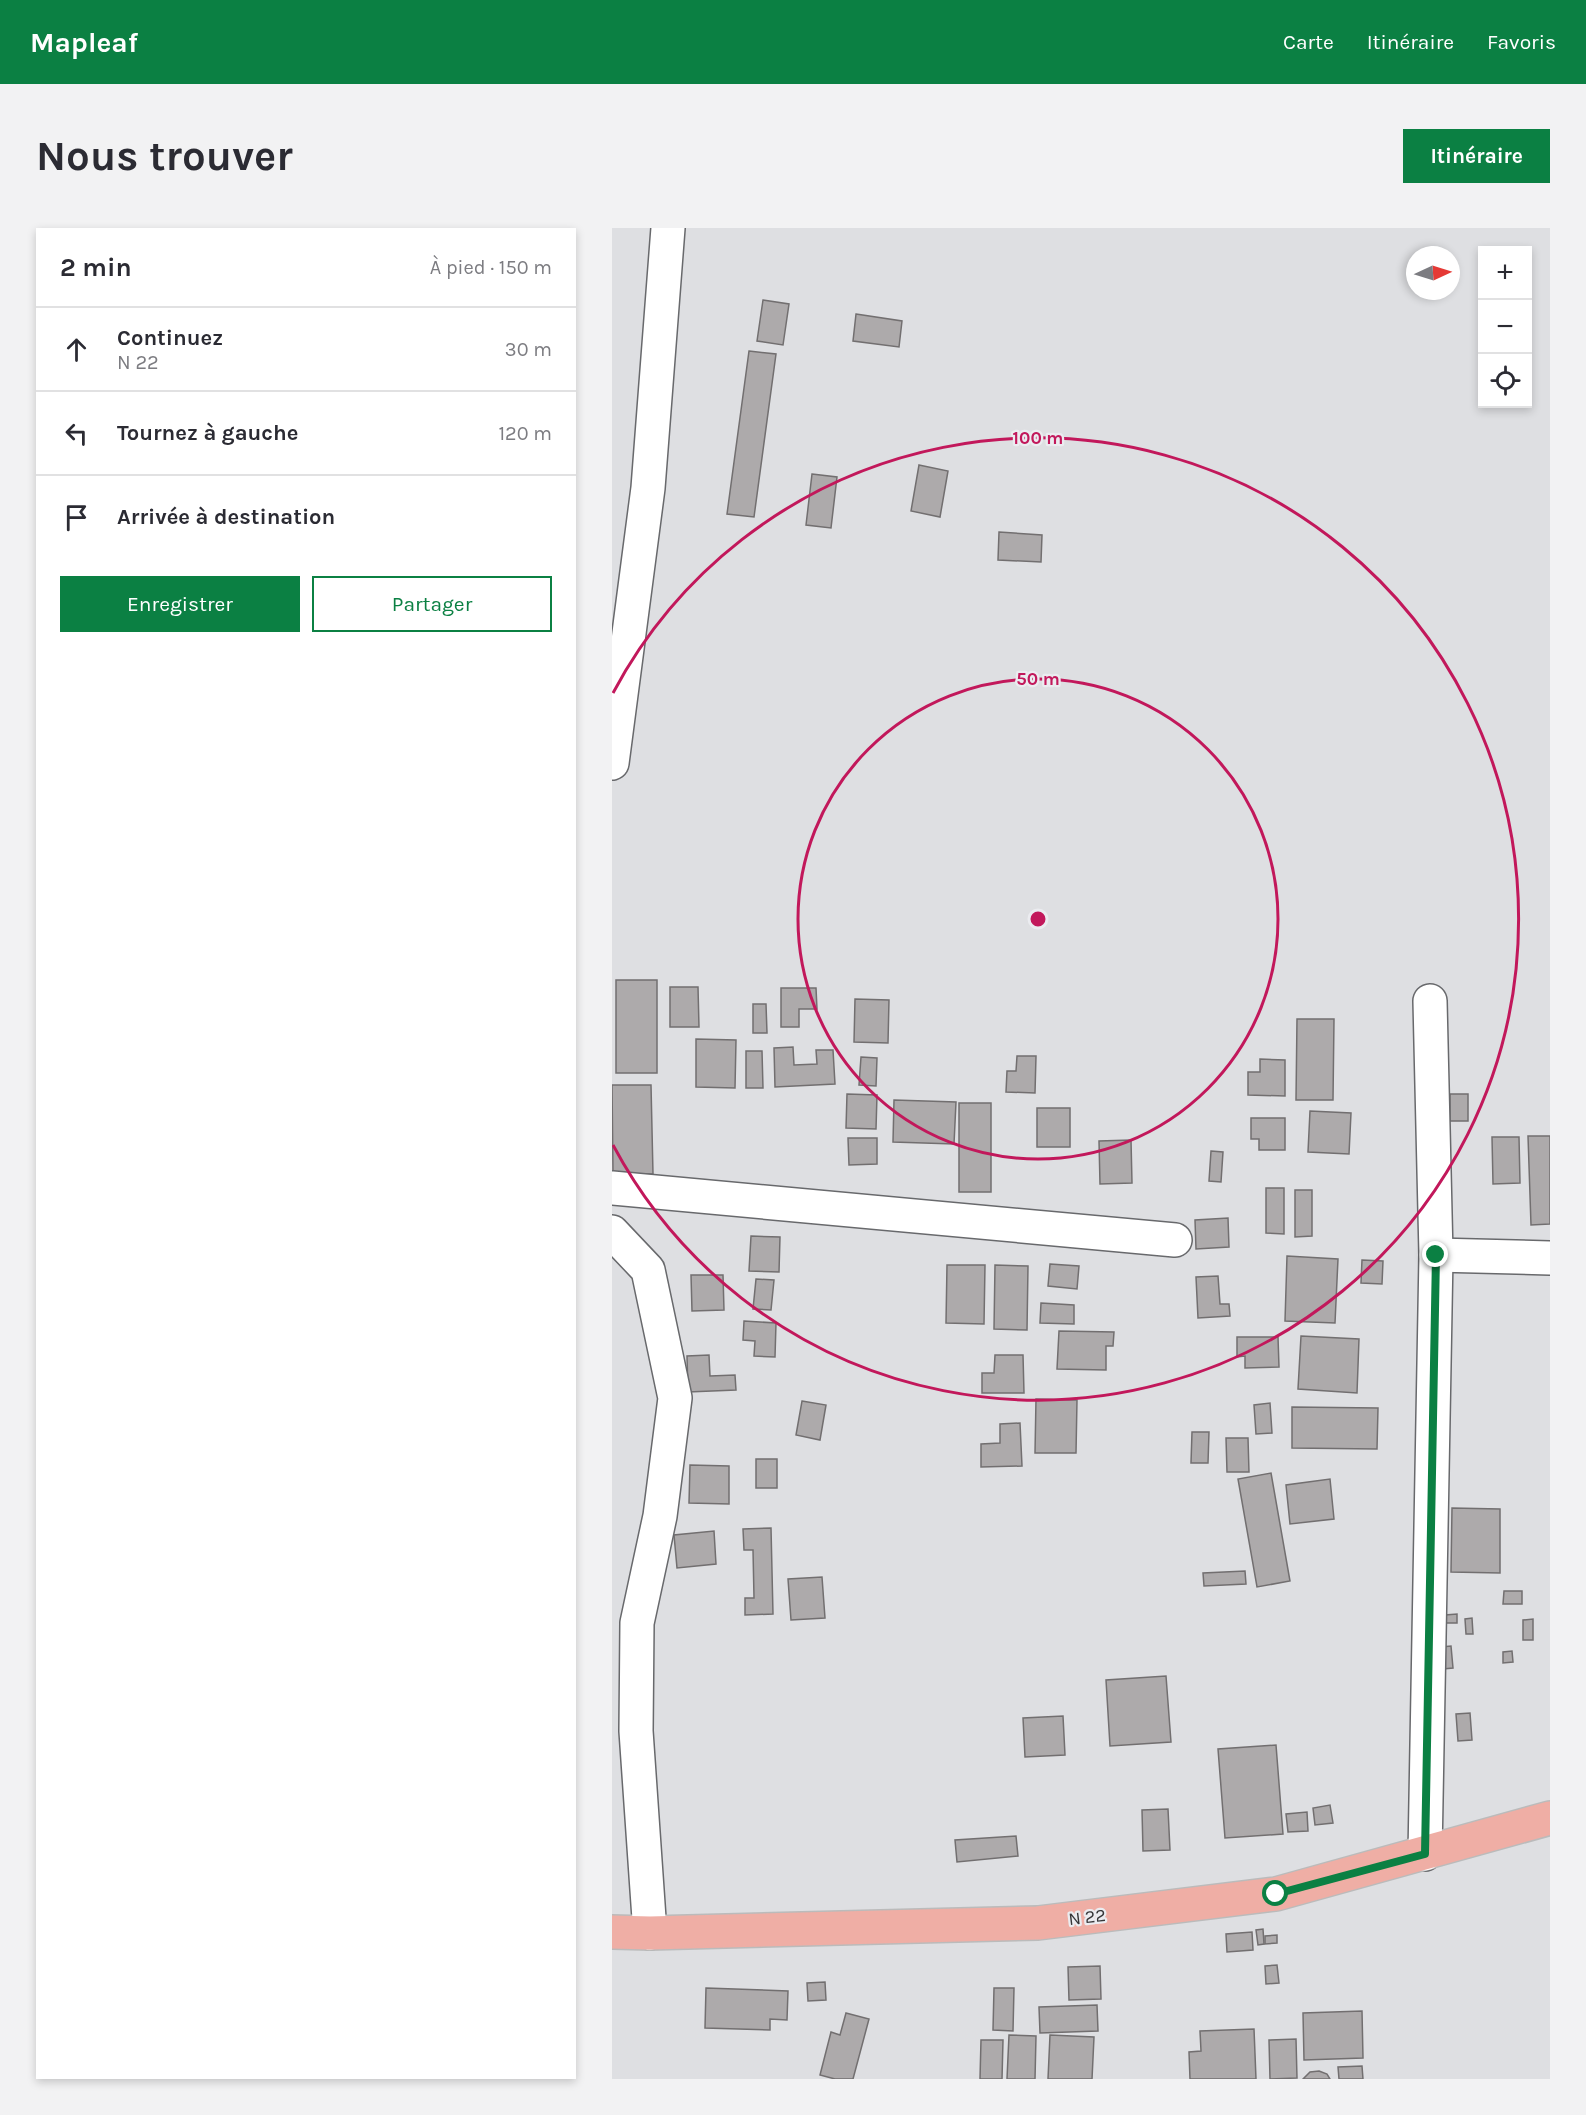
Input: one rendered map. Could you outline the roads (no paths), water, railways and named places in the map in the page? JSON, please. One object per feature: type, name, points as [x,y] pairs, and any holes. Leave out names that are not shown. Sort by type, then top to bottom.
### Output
[{"type":"main road","name":"N 22","points":[[612,1932],[650,1933],[1038,1923],[1276,1894],[1550,1818]]},
{"type":"street","points":[[612,763],[648,488],[668,228]]},
{"type":"street","points":[[1425,1854],[1436,1255],[1430,1001]]},
{"type":"street","points":[[612,1188],[1175,1240]]},
{"type":"street","points":[[612,1232],[648,1270],[675,1398],[660,1516],[637,1623],[636,1731],[650,1933]]},
{"type":"street","points":[[1436,1255],[1550,1258]]}]
